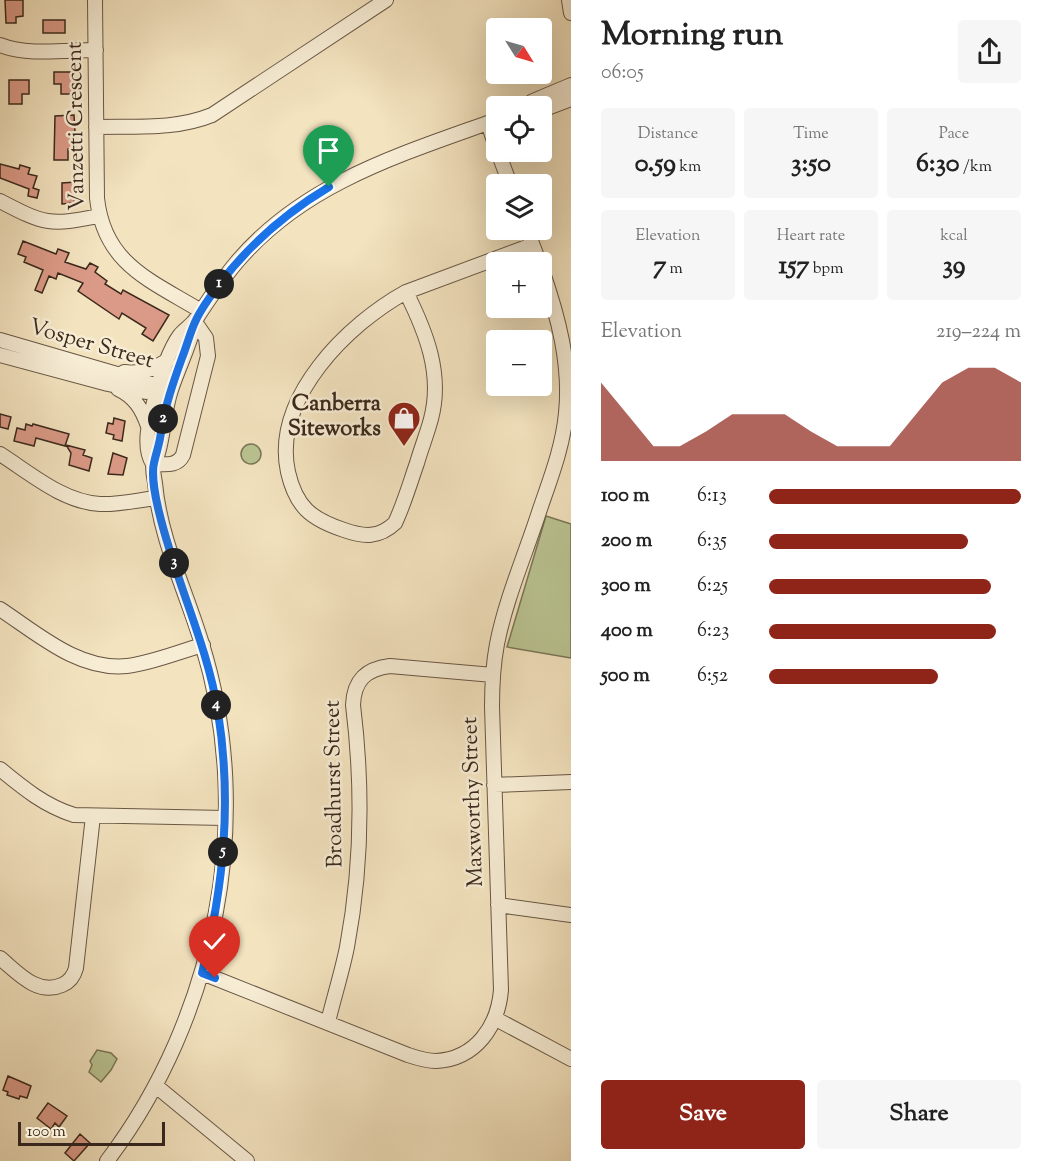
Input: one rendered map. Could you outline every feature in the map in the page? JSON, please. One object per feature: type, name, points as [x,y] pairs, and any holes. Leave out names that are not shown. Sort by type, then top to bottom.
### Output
[{"type":"street","name":"Vanzetti Crescent","points":[[95,0],[99,216],[108,240],[125,262],[198,316]]},
{"type":"street","points":[[96,127],[179,125],[196,122],[212,115],[386,0]]},
{"type":"street","points":[[569,0],[571,13]]},
{"type":"street","points":[[0,45],[30,51],[96,50]]},
{"type":"street","points":[[545,96],[571,85]]},
{"type":"street","points":[[552,106],[571,99]]},
{"type":"street","points":[[153,464],[158,453],[168,360],[180,335],[198,316],[224,278],[249,248],[311,197],[366,168],[486,123]]},
{"type":"street","points":[[0,201],[41,221],[56,223],[99,216]]},
{"type":"street","points":[[530,240],[535,252]]},
{"type":"street","points":[[406,292],[430,346],[435,395],[432,418],[395,523],[381,533],[369,536],[357,534],[323,523],[311,515],[298,500],[291,482],[286,463],[286,445],[289,428],[304,390],[321,363],[365,318],[406,292],[532,245]]},
{"type":"street","name":"Maxworthy Street","points":[[202,973],[408,1055],[435,1061],[454,1057],[477,1045],[488,1033],[496,1019],[501,990],[492,707],[493,675],[506,612],[557,459],[566,412],[567,379],[563,345],[552,300]]},
{"type":"street","points":[[107,1161],[156,1086],[182,1030],[202,973],[218,906],[222,877],[225,774],[221,731],[202,645],[167,542],[156,498],[153,464],[147,451],[149,428],[198,316]]},
{"type":"street","points":[[153,464],[178,462],[183,455],[208,356],[206,338],[198,316]]},
{"type":"street","name":"Vosper Street","points":[[0,340],[104,369],[163,392]]},
{"type":"street","name":"Vosper Street","points":[[0,355],[108,384],[163,392]]},
{"type":"street","points":[[104,369],[130,373],[143,372],[168,360]]},
{"type":"street","points":[[108,384],[137,402],[149,428]]},
{"type":"street","points":[[0,454],[56,490],[83,501],[110,504],[156,498]]},
{"type":"street","points":[[0,609],[67,652],[91,663],[108,666],[132,665],[202,645]]},
{"type":"street","name":"Broadhurst Street","points":[[328,1022],[347,947],[358,868],[360,787],[353,705],[358,681],[366,673],[376,668],[390,666],[493,675]]},
{"type":"street","points":[[0,769],[24,789],[57,809],[74,815],[225,818]]},
{"type":"street","points":[[494,784],[571,782]]},
{"type":"street","points":[[0,958],[29,982],[45,988],[56,988],[66,984],[73,977],[76,968],[93,816]]},
{"type":"street","points":[[498,905],[571,915]]},
{"type":"street","points":[[496,1019],[571,1059]]},
{"type":"street","points":[[156,1086],[247,1161]]},
{"type":"green space","points":[[251,444],[258,447],[261,454],[258,461],[251,464],[244,461],[241,454],[244,447]]},
{"type":"green space","points":[[546,516],[571,524],[571,658],[507,647]]},
{"type":"green space","points":[[97,1050],[111,1053],[117,1059],[101,1082],[89,1072],[92,1065],[90,1061]]},
{"type":"building","points":[[5,0],[23,0],[23,16],[16,17],[16,23],[6,23]]},
{"type":"building","points":[[43,20],[65,20],[65,33],[43,33]]},
{"type":"building","points":[[54,72],[74,72],[74,94],[61,94],[61,84],[54,84]]},
{"type":"building","points":[[9,80],[29,80],[29,94],[22,94],[22,104],[9,104]]},
{"type":"building","points":[[74,115],[76,148],[68,149],[68,160],[54,160],[55,116]]},
{"type":"building","points":[[0,164],[19,169],[20,165],[30,168],[28,174],[37,176],[33,188],[39,190],[37,198],[28,196],[29,189],[0,178]]},
{"type":"building","points":[[76,182],[74,203],[62,204],[62,183]]},
{"type":"building","points":[[23,241],[56,254],[58,249],[69,253],[65,262],[86,269],[90,263],[98,267],[95,272],[107,281],[105,284],[121,294],[123,290],[169,315],[153,341],[142,334],[146,328],[122,313],[119,319],[78,291],[83,283],[58,273],[56,279],[49,276],[42,293],[35,290],[43,270],[24,262],[26,257],[18,254]]},
{"type":"building","points":[[0,414],[11,417],[8,429],[0,427]]},
{"type":"building","points":[[114,418],[125,421],[122,441],[113,439],[114,435],[106,433],[108,423],[113,424]]},
{"type":"building","points":[[26,424],[69,434],[65,446],[36,438],[34,446],[14,441],[17,428],[25,430]]},
{"type":"building","points":[[66,445],[85,450],[83,455],[92,458],[89,471],[69,465],[71,453]]},
{"type":"building","points":[[113,453],[127,458],[123,475],[108,474]]},
{"type":"building","points":[[8,1076],[31,1086],[27,1098],[20,1096],[19,1099],[7,1095],[8,1092],[3,1090]]},
{"type":"building","points":[[48,1103],[67,1116],[59,1127],[55,1123],[51,1129],[37,1118]]},
{"type":"building","points":[[80,1134],[90,1143],[74,1161],[65,1153]]},
{"type":"place","name":"Canberra Siteworks","points":[[404,447]]},
{"type":"route","points":[[215,978],[202,973],[216,915],[222,877],[225,774],[221,731],[208,666],[159,512],[153,464],[158,453],[171,390],[201,311],[249,248],[279,221],[311,197],[329,187]]}]
